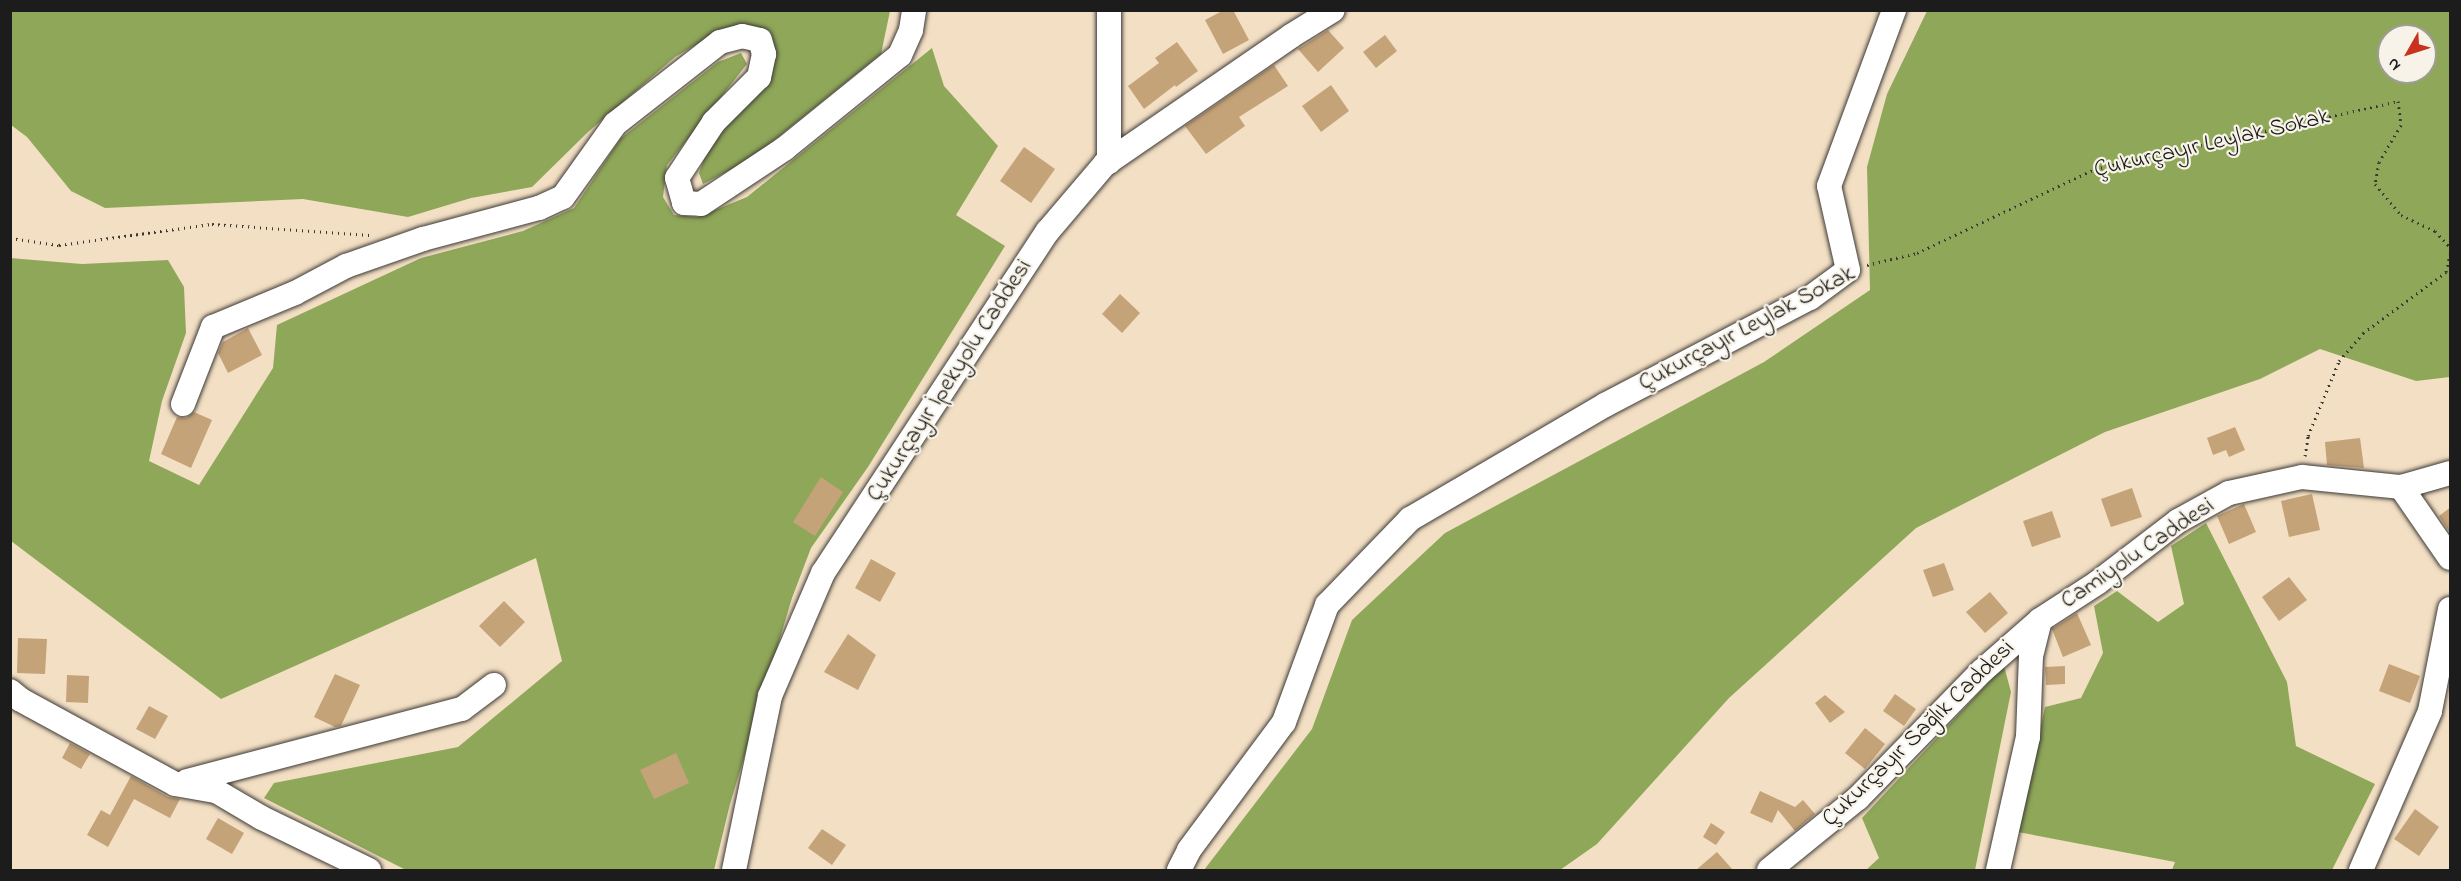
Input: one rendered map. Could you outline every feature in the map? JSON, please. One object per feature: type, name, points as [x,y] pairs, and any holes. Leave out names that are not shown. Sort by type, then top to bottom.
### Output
[{"type":"street","points":[[183,405],[213,327],[295,294],[346,266],[423,239],[539,208],[563,197],[615,124],[720,42],[742,36],[760,40],[764,54],[759,77],[714,122],[677,178],[684,203],[700,204],[784,148],[900,56],[911,30],[914,10]]},
{"type":"street","points":[[1108,162],[1109,10]]},
{"type":"street","name":"Çukurçayır İpekyolu Caddesi","points":[[734,870],[770,696],[823,573],[1048,231],[1108,162],[1291,36],[1333,10]]},
{"type":"street","points":[[1848,270],[1829,186],[1894,10]]},
{"type":"street","name":"Çukurçayır Leylak Sokak","points":[[1179,870],[1189,850],[1284,722],[1327,605],[1410,519],[1605,405],[1810,298],[1848,270]]},
{"type":"street","name":"Camiyolu Caddesi","points":[[2040,620],[2097,583],[2178,521],[2229,493],[2302,477],[2401,487],[2451,473]]},
{"type":"street","points":[[2401,487],[2451,558]]},
{"type":"street","points":[[2361,870],[2430,711],[2451,609]]},
{"type":"street","points":[[1998,870],[2028,737],[2031,656],[2040,620]]},
{"type":"street","name":"Çukurçayır Sağlık Caddesi","points":[[1769,870],[1858,798],[1982,671],[2040,620]]},
{"type":"street","points":[[175,784],[462,709],[494,685]]},
{"type":"street","points":[[14,697],[175,784],[216,791],[262,819],[369,870]]},
{"type":"path","name":"Çukurçayır Leylak Sokak","points":[[1848,270],[1917,253],[2095,169],[2398,101],[2401,125],[2379,162],[2375,184],[2401,215],[2435,231],[2451,247]]},
{"type":"path","points":[[10,238],[59,245],[212,224],[376,236]]},
{"type":"path","points":[[2302,477],[2308,436],[2340,361],[2363,333],[2446,272],[2451,254]]},
{"type":"green space","points":[[11,11],[890,11],[881,54],[751,159],[703,184],[699,173],[705,156],[775,53],[770,31],[748,25],[721,30],[675,57],[588,132],[532,187],[471,198],[408,217],[303,199],[105,208],[71,191],[27,137],[11,125]]},
{"type":"green space","points":[[1927,11],[2450,11],[2450,377],[2416,381],[2320,349],[2260,379],[2105,432],[1916,528],[1729,698],[1597,844],[1560,870],[1204,870],[1312,729],[1352,620],[1445,533],[1764,362],[1870,290],[1867,167],[1887,94]]},
{"type":"green space","points":[[932,48],[944,86],[998,146],[956,215],[1005,246],[868,467],[811,548],[792,598],[730,804],[714,870],[406,870],[264,798],[274,783],[458,747],[562,661],[536,558],[221,699],[11,541],[10,258],[82,264],[168,260],[184,287],[186,333],[162,401],[149,461],[199,485],[273,368],[277,325],[421,258],[523,231],[574,208],[621,138],[718,62],[741,53],[747,64],[667,165],[663,197],[674,215],[698,217],[747,197]]},
{"type":"green space","points":[[2206,523],[2287,682],[2296,746],[2375,784],[2332,870],[2172,870],[2175,862],[2018,832],[2045,707],[2081,698],[2103,653],[2094,606],[2117,591],[2158,622],[2184,604],[2171,546]]},
{"type":"green space","points":[[2004,666],[2011,692],[1975,870],[1866,870],[1879,858],[1862,818]]},
{"type":"building","points":[[1224,10],[1233,10],[1249,40],[1223,54],[1205,20]]},
{"type":"building","points":[[1328,30],[1344,48],[1318,72],[1298,49]]},
{"type":"building","points":[[1385,35],[1397,51],[1376,68],[1363,52]]},
{"type":"building","points":[[1177,42],[1198,71],[1144,109],[1128,86],[1159,63],[1155,58]]},
{"type":"building","points":[[1274,65],[1288,86],[1239,117],[1245,126],[1206,154],[1185,126]]},
{"type":"building","points":[[1331,85],[1349,111],[1321,132],[1302,106]]},
{"type":"building","points":[[1024,147],[1055,169],[1031,203],[1000,181]]},
{"type":"building","points":[[1120,294],[1140,313],[1122,333],[1102,314]]},
{"type":"building","points":[[248,328],[262,355],[228,373],[218,353],[223,342]]},
{"type":"building","points":[[194,412],[212,420],[191,468],[161,454],[177,417],[186,418]]},
{"type":"building","points":[[2235,427],[2245,450],[2229,457],[2226,450],[2213,455],[2207,438]]},
{"type":"building","points":[[2360,438],[2364,468],[2327,465],[2325,442]]},
{"type":"building","points":[[821,477],[843,492],[815,536],[793,522]]},
{"type":"building","points":[[2132,488],[2142,517],[2111,527],[2101,499]]},
{"type":"building","points":[[2312,494],[2320,530],[2289,537],[2281,501]]},
{"type":"building","points":[[2244,504],[2256,532],[2229,544],[2217,516]]},
{"type":"building","points":[[2451,507],[2451,534],[2439,516]]},
{"type":"building","points":[[2052,511],[2061,537],[2032,547],[2023,521]]},
{"type":"building","points":[[871,559],[896,573],[880,602],[855,588]]},
{"type":"building","points":[[1944,563],[1954,590],[1933,597],[1923,570]]},
{"type":"building","points":[[2289,577],[2307,600],[2279,621],[2262,597]]},
{"type":"building","points":[[1990,592],[2008,613],[1985,633],[1966,612]]},
{"type":"building","points":[[504,601],[525,622],[500,647],[479,626]]},
{"type":"building","points":[[2077,613],[2091,645],[2063,657],[2052,629]]},
{"type":"building","points":[[848,634],[876,655],[858,690],[824,672]]},
{"type":"building","points":[[18,638],[47,639],[45,674],[17,673]]},
{"type":"building","points":[[2389,664],[2420,676],[2410,703],[2379,691]]},
{"type":"building","points":[[2065,666],[2065,684],[2046,685],[2045,667]]},
{"type":"building","points":[[335,674],[360,685],[341,726],[335,727],[314,717]]},
{"type":"building","points":[[67,675],[89,676],[88,703],[66,702]]},
{"type":"building","points":[[1895,694],[1916,709],[1904,726],[1883,711]]},
{"type":"building","points":[[1825,695],[1845,712],[1830,723],[1815,703]]},
{"type":"building","points":[[149,706],[168,716],[155,739],[136,729]]},
{"type":"building","points":[[1865,728],[1885,744],[1865,769],[1845,753]]},
{"type":"building","points":[[70,743],[90,754],[81,769],[62,758]]},
{"type":"building","points":[[676,753],[689,783],[654,799],[640,770]]},
{"type":"building","points":[[131,776],[168,797],[180,799],[170,818],[134,799],[108,847],[87,835],[101,810],[110,815]]},
{"type":"building","points":[[1760,791],[1795,807],[1803,800],[1815,814],[1795,831],[1778,810],[1772,823],[1750,813]]},
{"type":"building","points":[[2415,809],[2439,827],[2419,856],[2394,839]]},
{"type":"building","points":[[218,818],[244,833],[232,854],[206,839]]},
{"type":"building","points":[[1711,823],[1725,832],[1716,845],[1703,837]]},
{"type":"building","points":[[822,829],[846,845],[832,865],[808,848]]},
{"type":"building","points":[[1717,852],[1733,870],[1696,870]]}]
